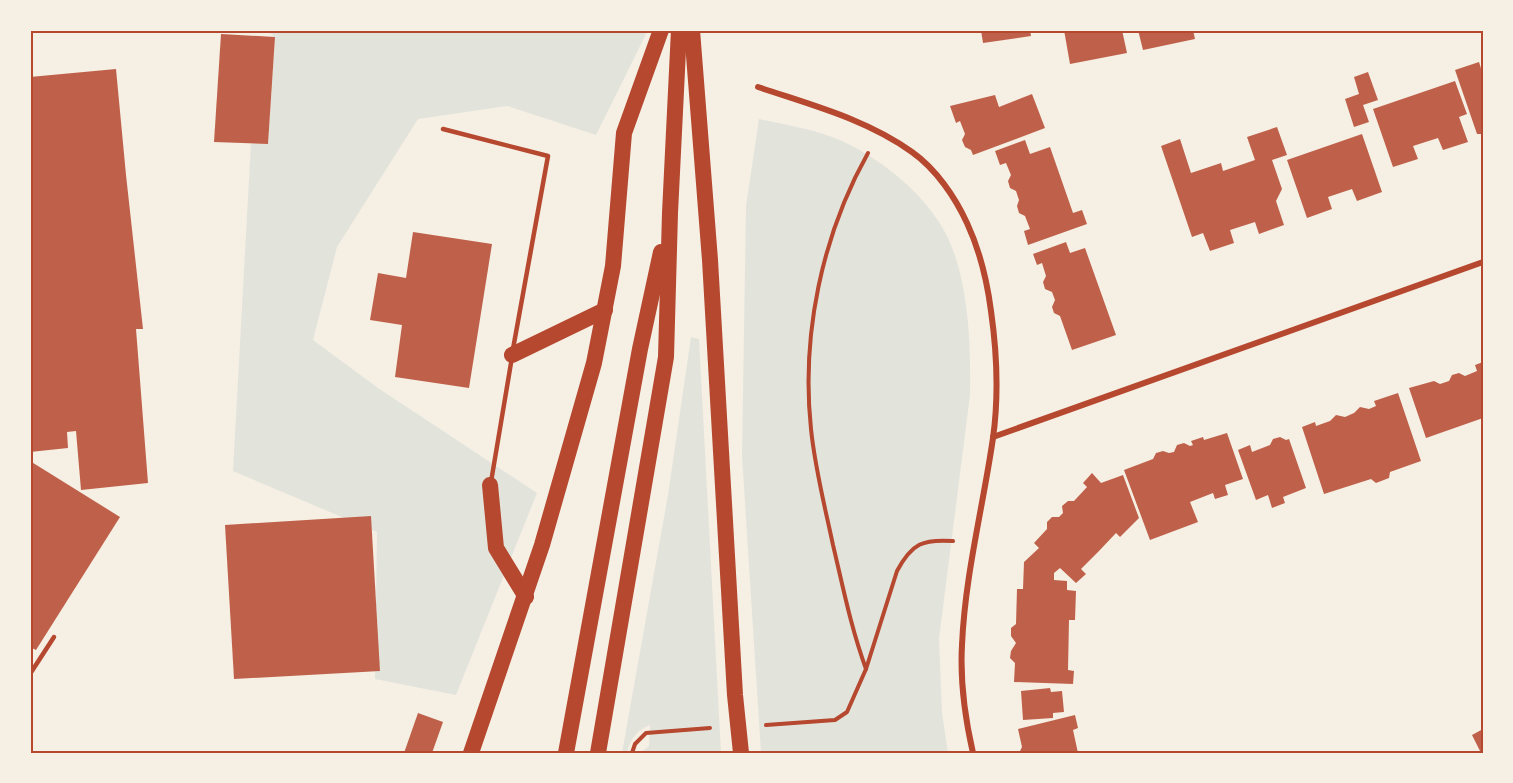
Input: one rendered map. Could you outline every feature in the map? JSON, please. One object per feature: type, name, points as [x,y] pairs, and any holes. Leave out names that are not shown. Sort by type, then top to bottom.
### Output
[{"type":"highway","points":[[471,753],[526,597],[590,374],[614,266],[624,133],[661,30]]},
{"type":"highway","points":[[597,753],[666,357],[679,30]]},
{"type":"highway","points":[[692,30],[710,260],[734,683],[741,753]]},
{"type":"highway","points":[[566,753],[640,349],[670,213]]},
{"type":"highway","points":[[512,356],[605,310]]},
{"type":"highway","points":[[490,485],[496,548],[526,597]]},
{"type":"street","points":[[758,87],[879,130],[914,153],[950,193],[975,240],[988,294],[996,362],[993,437],[975,543],[962,643],[962,676],[973,753]]},
{"type":"street","points":[[993,437],[1483,262]]},
{"type":"lane","points":[[443,129],[548,156],[490,485]]},
{"type":"lane","points":[[30,674],[54,638]]},
{"type":"path","points":[[866,669],[853,632],[816,466],[808,389],[816,300],[823,267],[841,208],[879,130]]},
{"type":"path","points":[[800,723],[835,720],[847,712],[866,669],[897,571],[909,551],[928,540],[975,543]]},
{"type":"shaded area","points":[[268,30],[648,30],[596,135],[507,106],[418,119],[337,247],[313,340],[378,388],[537,493],[456,695],[375,679],[377,532],[233,471],[251,143],[268,144],[275,38]]},
{"type":"shaded area","points":[[759,119],[822,133],[857,149],[887,168],[915,192],[937,219],[954,252],[960,272],[969,334],[970,395],[939,639],[942,713],[948,753],[761,753],[742,456],[746,206]]},
{"type":"shaded area","points":[[691,337],[699,339],[721,753],[640,753],[649,746],[650,725],[635,736],[627,753],[622,753],[668,495]]},
{"type":"building","points":[[981,30],[1030,30],[1031,36],[983,43]]},
{"type":"building","points":[[1064,30],[1122,30],[1127,53],[1070,64]]},
{"type":"building","points":[[1138,30],[1193,30],[1195,39],[1143,50]]},
{"type":"building","points":[[221,34],[275,37],[268,144],[214,142]]},
{"type":"building","points":[[1479,62],[1483,75],[1483,134],[1477,134],[1455,70]]},
{"type":"building","points":[[116,69],[143,329],[136,329],[148,483],[81,490],[76,431],[67,432],[68,448],[30,452],[30,77]]},
{"type":"building","points":[[1368,72],[1378,100],[1363,105],[1369,122],[1354,127],[1345,99],[1359,94],[1354,77]]},
{"type":"building","points":[[1455,81],[1467,114],[1459,117],[1468,142],[1443,150],[1438,138],[1413,146],[1418,159],[1393,167],[1373,109]]},
{"type":"building","points":[[1032,94],[1045,128],[973,155],[971,150],[965,147],[962,140],[965,134],[960,121],[956,123],[950,106],[995,95],[999,107]]},
{"type":"building","points":[[1277,127],[1287,155],[1272,160],[1282,189],[1276,201],[1284,225],[1259,234],[1255,222],[1230,230],[1234,243],[1210,251],[1203,233],[1192,237],[1161,146],[1180,139],[1191,173],[1221,163],[1223,171],[1255,160],[1247,137]]},
{"type":"building","points":[[1362,134],[1382,192],[1357,201],[1352,189],[1328,197],[1332,209],[1307,218],[1287,160]]},
{"type":"building","points":[[1025,140],[1030,154],[1050,147],[1073,213],[1082,210],[1087,224],[1028,245],[1024,231],[1030,229],[1025,216],[1019,213],[1017,206],[1019,200],[1016,191],[1010,188],[1008,181],[1011,175],[1006,163],[1000,165],[995,151]]},
{"type":"building","points":[[413,232],[492,244],[469,388],[395,377],[402,325],[370,320],[378,273],[406,278]]},
{"type":"building","points":[[1066,242],[1070,253],[1085,248],[1116,335],[1072,350],[1060,316],[1054,313],[1052,307],[1055,300],[1052,292],[1045,289],[1043,282],[1046,276],[1042,263],[1037,265],[1033,254]]},
{"type":"building","points":[[1483,362],[1483,418],[1426,438],[1409,388],[1434,381],[1440,384],[1449,381],[1452,375],[1459,373],[1465,376],[1477,371],[1475,365]]},
{"type":"building","points":[[1398,393],[1421,461],[1390,472],[1389,478],[1376,483],[1371,479],[1324,494],[1302,427],[1315,422],[1316,426],[1330,421],[1336,415],[1345,417],[1360,407],[1369,409],[1376,406],[1374,401]]},
{"type":"building","points":[[1227,433],[1243,479],[1225,485],[1228,495],[1215,499],[1213,493],[1190,502],[1198,522],[1150,540],[1124,470],[1153,459],[1156,453],[1174,452],[1177,445],[1184,443],[1190,446],[1193,445],[1191,441],[1203,437],[1204,440]]},
{"type":"building","points":[[1280,437],[1289,439],[1306,488],[1283,497],[1285,503],[1272,508],[1268,495],[1256,500],[1238,450],[1250,445],[1252,452],[1270,445],[1273,439]]},
{"type":"building","points":[[30,461],[120,517],[36,650],[30,647]]},
{"type":"building","points":[[1092,473],[1101,483],[1123,475],[1139,518],[1120,537],[1116,533],[1081,569],[1086,574],[1076,583],[1060,568],[1054,573],[1054,580],[1067,581],[1067,590],[1076,591],[1075,620],[1069,620],[1068,670],[1074,671],[1073,684],[1014,682],[1015,663],[1010,658],[1016,643],[1011,636],[1011,628],[1016,624],[1017,589],[1023,589],[1024,562],[1039,548],[1034,543],[1047,529],[1047,522],[1052,517],[1059,517],[1063,513],[1062,506],[1068,501],[1074,501],[1087,487],[1083,483]]},
{"type":"building","points":[[371,516],[380,671],[234,679],[225,525]]},
{"type":"building","points":[[1050,688],[1051,692],[1062,691],[1064,712],[1053,713],[1053,718],[1023,720],[1021,691]]},
{"type":"building","points":[[418,713],[443,722],[432,753],[404,753]]},
{"type":"building","points":[[1075,715],[1078,728],[1073,730],[1078,753],[1019,753],[1022,747],[1018,729]]},
{"type":"building","points":[[1483,729],[1483,753],[1481,753],[1472,735]]}]
